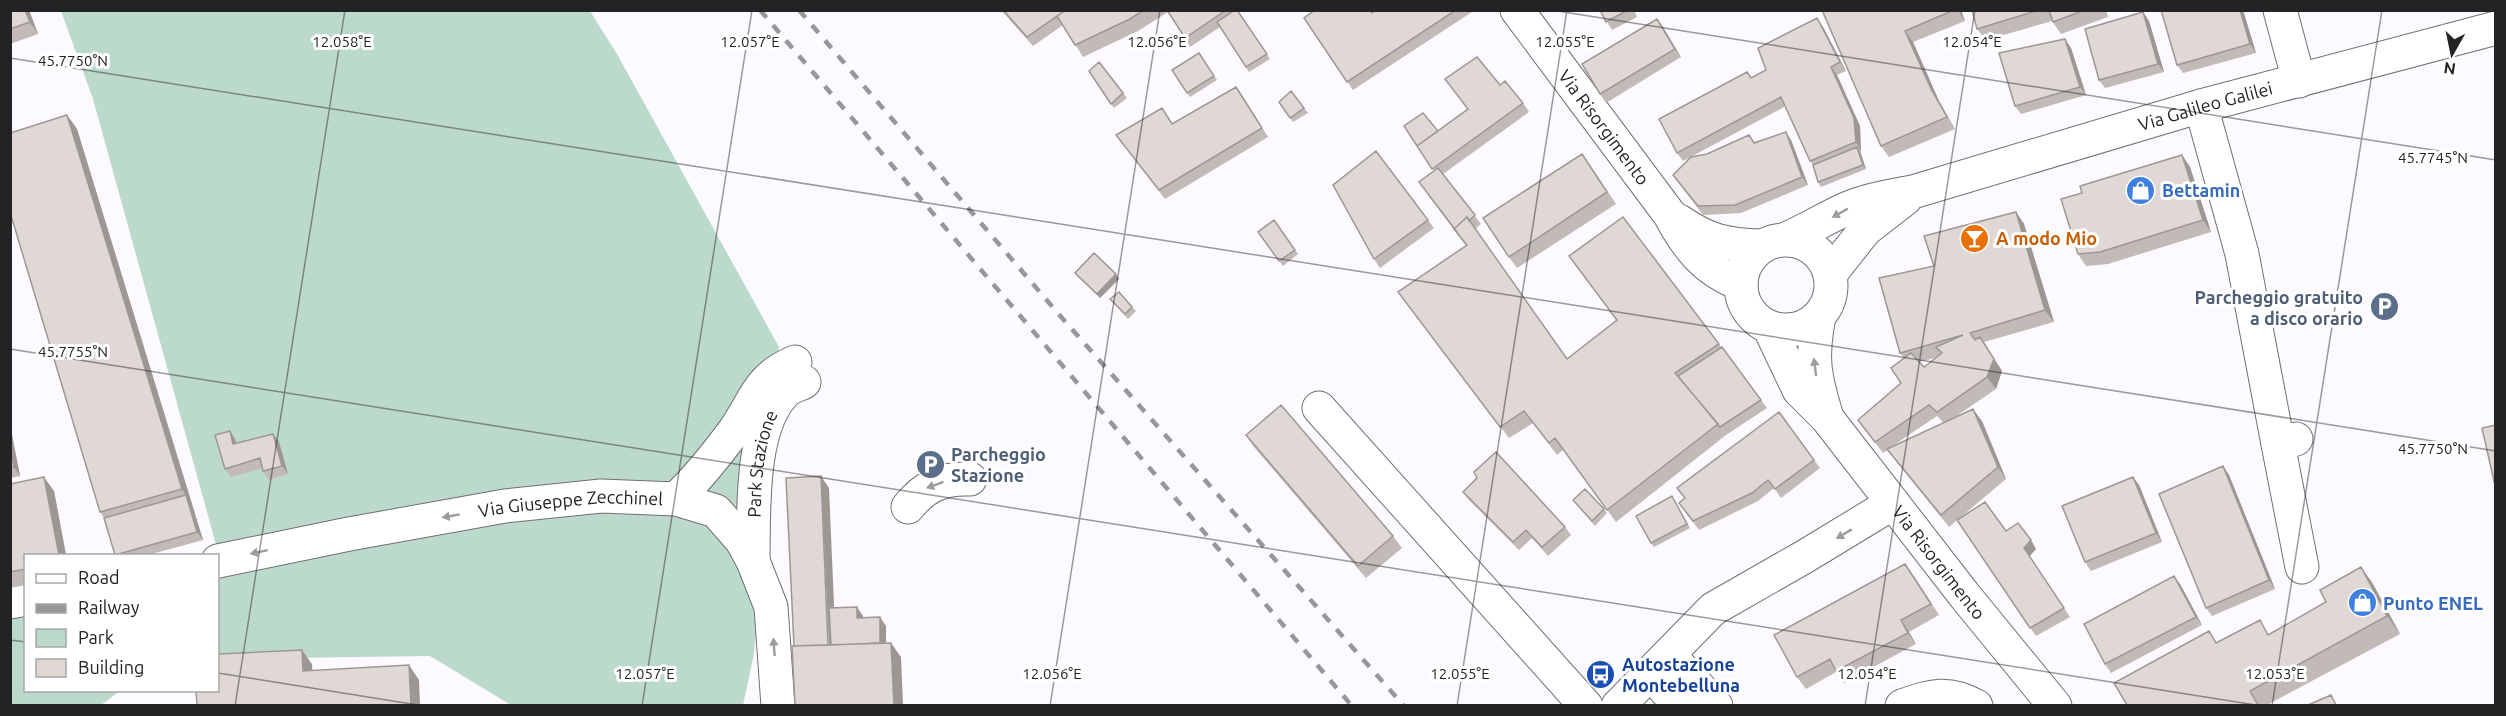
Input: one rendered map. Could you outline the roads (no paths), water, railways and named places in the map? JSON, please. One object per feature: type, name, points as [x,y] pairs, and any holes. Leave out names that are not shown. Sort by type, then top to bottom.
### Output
[{"type":"street","name":"Via Risorgimento","points":[[1517,10],[1670,214],[1685,243],[1719,276],[1740,284],[1742,297],[1748,310],[1757,320],[1769,327],[1799,390],[1827,418],[1965,596],[2055,705]]},
{"type":"street","points":[[2280,10],[2299,81]]},
{"type":"street","name":"Via Galileo Galilei","points":[[1774,243],[1813,227],[1846,209],[1916,191],[2202,106],[2496,28]]},
{"type":"street","points":[[2202,106],[2242,254],[2287,442],[2302,567]]},
{"type":"street","name":"Via Galileo Galilei","points":[[1831,273],[1865,230],[1916,191]]},
{"type":"street","name":"Via Risorgimento","points":[[1670,214],[1699,234],[1716,242],[1801,241],[1825,260],[1831,273],[1832,289],[1828,303],[1819,316],[1813,363],[1827,418]]},
{"type":"street","points":[[1740,284],[1743,269],[1750,256],[1774,243]]},
{"type":"street","points":[[1769,327],[1782,330],[1796,329],[1809,324],[1819,316]]},
{"type":"street","name":"Park Stazione","points":[[676,499],[735,430],[761,384],[782,368],[799,373],[775,407],[763,435],[755,470],[753,561]]},
{"type":"street","points":[[1319,408],[1586,705]]},
{"type":"street","points":[[908,507],[922,490],[955,478],[970,479]]},
{"type":"street","name":"Via Giuseppe Zecchinel","points":[[219,561],[349,534],[505,506],[601,496],[676,499],[716,511],[742,540],[753,561],[771,607],[778,705]]},
{"type":"street","points":[[1645,686],[1713,609],[1893,503]]},
{"type":"street","points":[[1645,686],[1680,705]]},
{"type":"street","points":[[1645,686],[1716,705]]},
{"type":"street","points":[[1915,703],[1941,694],[1964,699],[1976,705]]},
{"type":"railway","points":[[760,10],[1352,706]]},
{"type":"railway","points":[[799,10],[1056,311],[1404,706]]},
{"type":"place","name":"Bettamin","points":[[2141,190]]},
{"type":"place","name":"A modo Mio","points":[[1975,238]]},
{"type":"place","name":"Parcheggio gratuito a disco orario","points":[[2384,307]]},
{"type":"place","name":"Parcheggio Stazione","points":[[930,464]]},
{"type":"place","name":"Punto ENEL","points":[[2362,603]]},
{"type":"place","name":"Autostazione Montebelluna","points":[[1601,674]]}]
